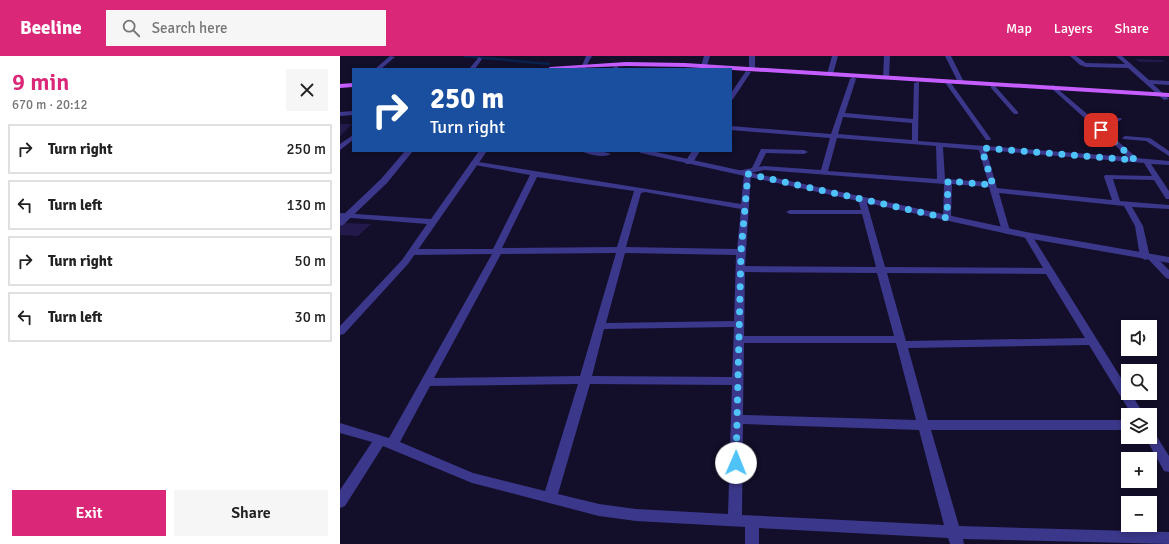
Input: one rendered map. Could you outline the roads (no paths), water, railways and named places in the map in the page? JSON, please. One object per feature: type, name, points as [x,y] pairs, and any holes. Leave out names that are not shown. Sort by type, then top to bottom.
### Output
[{"type":"main road","points":[[566,68],[638,64],[718,68]]},
{"type":"main road","points":[[732,69],[886,77],[1055,90]]},
{"type":"main road","points":[[732,71],[750,70],[853,79],[1167,97]]},
{"type":"main road","points":[[340,82],[352,82]]},
{"type":"main road","points":[[340,86],[352,85]]},
{"type":"street","points":[[583,67],[589,56]]},
{"type":"street","points":[[702,67],[706,56]]},
{"type":"street","points":[[732,96],[750,70],[752,56]]},
{"type":"street","points":[[830,74],[834,56]]},
{"type":"street","points":[[886,77],[887,56]]},
{"type":"street","points":[[948,56],[961,82]]},
{"type":"street","points":[[1074,56],[1086,65],[1131,66]]},
{"type":"street","points":[[1119,56],[1167,97]]},
{"type":"street","points":[[379,68],[392,57]]},
{"type":"street","points":[[473,68],[479,59]]},
{"type":"street","points":[[824,172],[853,79]]},
{"type":"street","points":[[915,142],[917,82]]},
{"type":"street","points":[[1149,82],[1169,83]]},
{"type":"street","points":[[949,84],[988,139]]},
{"type":"street","points":[[992,87],[1016,113]]},
{"type":"street","points":[[1055,90],[1135,160]]},
{"type":"street","points":[[340,114],[352,113]]},
{"type":"street","points":[[841,115],[916,121]]},
{"type":"street","points":[[1089,120],[1119,119]]},
{"type":"street","points":[[732,128],[1169,163]]},
{"type":"street","points":[[342,146],[352,138]]},
{"type":"street","points":[[1126,138],[1148,139],[1169,154]]},
{"type":"street","points":[[342,146],[352,144]]},
{"type":"street","points":[[939,144],[945,181],[947,218]]},
{"type":"street","points":[[984,148],[982,150],[1006,231]]},
{"type":"street","points":[[735,520],[741,252],[748,172],[764,151],[804,152]]},
{"type":"street","points":[[340,224],[344,216],[384,181],[408,152]]},
{"type":"street","points":[[340,332],[406,262],[482,152]]},
{"type":"street","points":[[593,152],[607,154]]},
{"type":"street","points":[[645,152],[689,162],[748,172],[862,200],[1028,236],[1149,258],[1169,260]]},
{"type":"street","points":[[689,162],[695,152]]},
{"type":"street","points":[[1146,161],[1169,197]]},
{"type":"street","points":[[474,163],[534,174],[568,178],[745,207]]},
{"type":"street","points":[[748,172],[764,168],[945,181],[1117,203],[1169,208]]},
{"type":"street","points":[[340,502],[386,442],[426,382],[497,251],[534,174]]},
{"type":"street","points":[[1117,203],[1108,177],[1157,178]]},
{"type":"street","points":[[550,498],[585,380],[620,250],[638,192],[642,190]]},
{"type":"street","points":[[862,200],[902,342],[922,425],[955,538]]},
{"type":"street","points":[[1127,204],[1140,227],[1149,258],[1169,276]]},
{"type":"street","points":[[790,212],[866,212]]},
{"type":"street","points":[[344,216],[434,222]]},
{"type":"street","points":[[1028,236],[1134,408]]},
{"type":"street","points":[[413,252],[620,250],[741,252]]},
{"type":"street","points":[[741,269],[1050,271]]},
{"type":"street","points":[[600,326],[740,324]]},
{"type":"street","points":[[739,340],[1094,342]]},
{"type":"street","points":[[426,382],[585,380],[738,381]]},
{"type":"street","points":[[737,419],[922,425],[1121,425]]},
{"type":"street","points":[[340,428],[386,442],[461,474],[550,498],[615,513],[752,521],[955,538],[1169,538]]},
{"type":"street","points":[[1155,444],[1169,467]]},
{"type":"street","points":[[752,521],[752,544]]},
{"type":"waterway","points":[[464,56],[549,64]]}]
